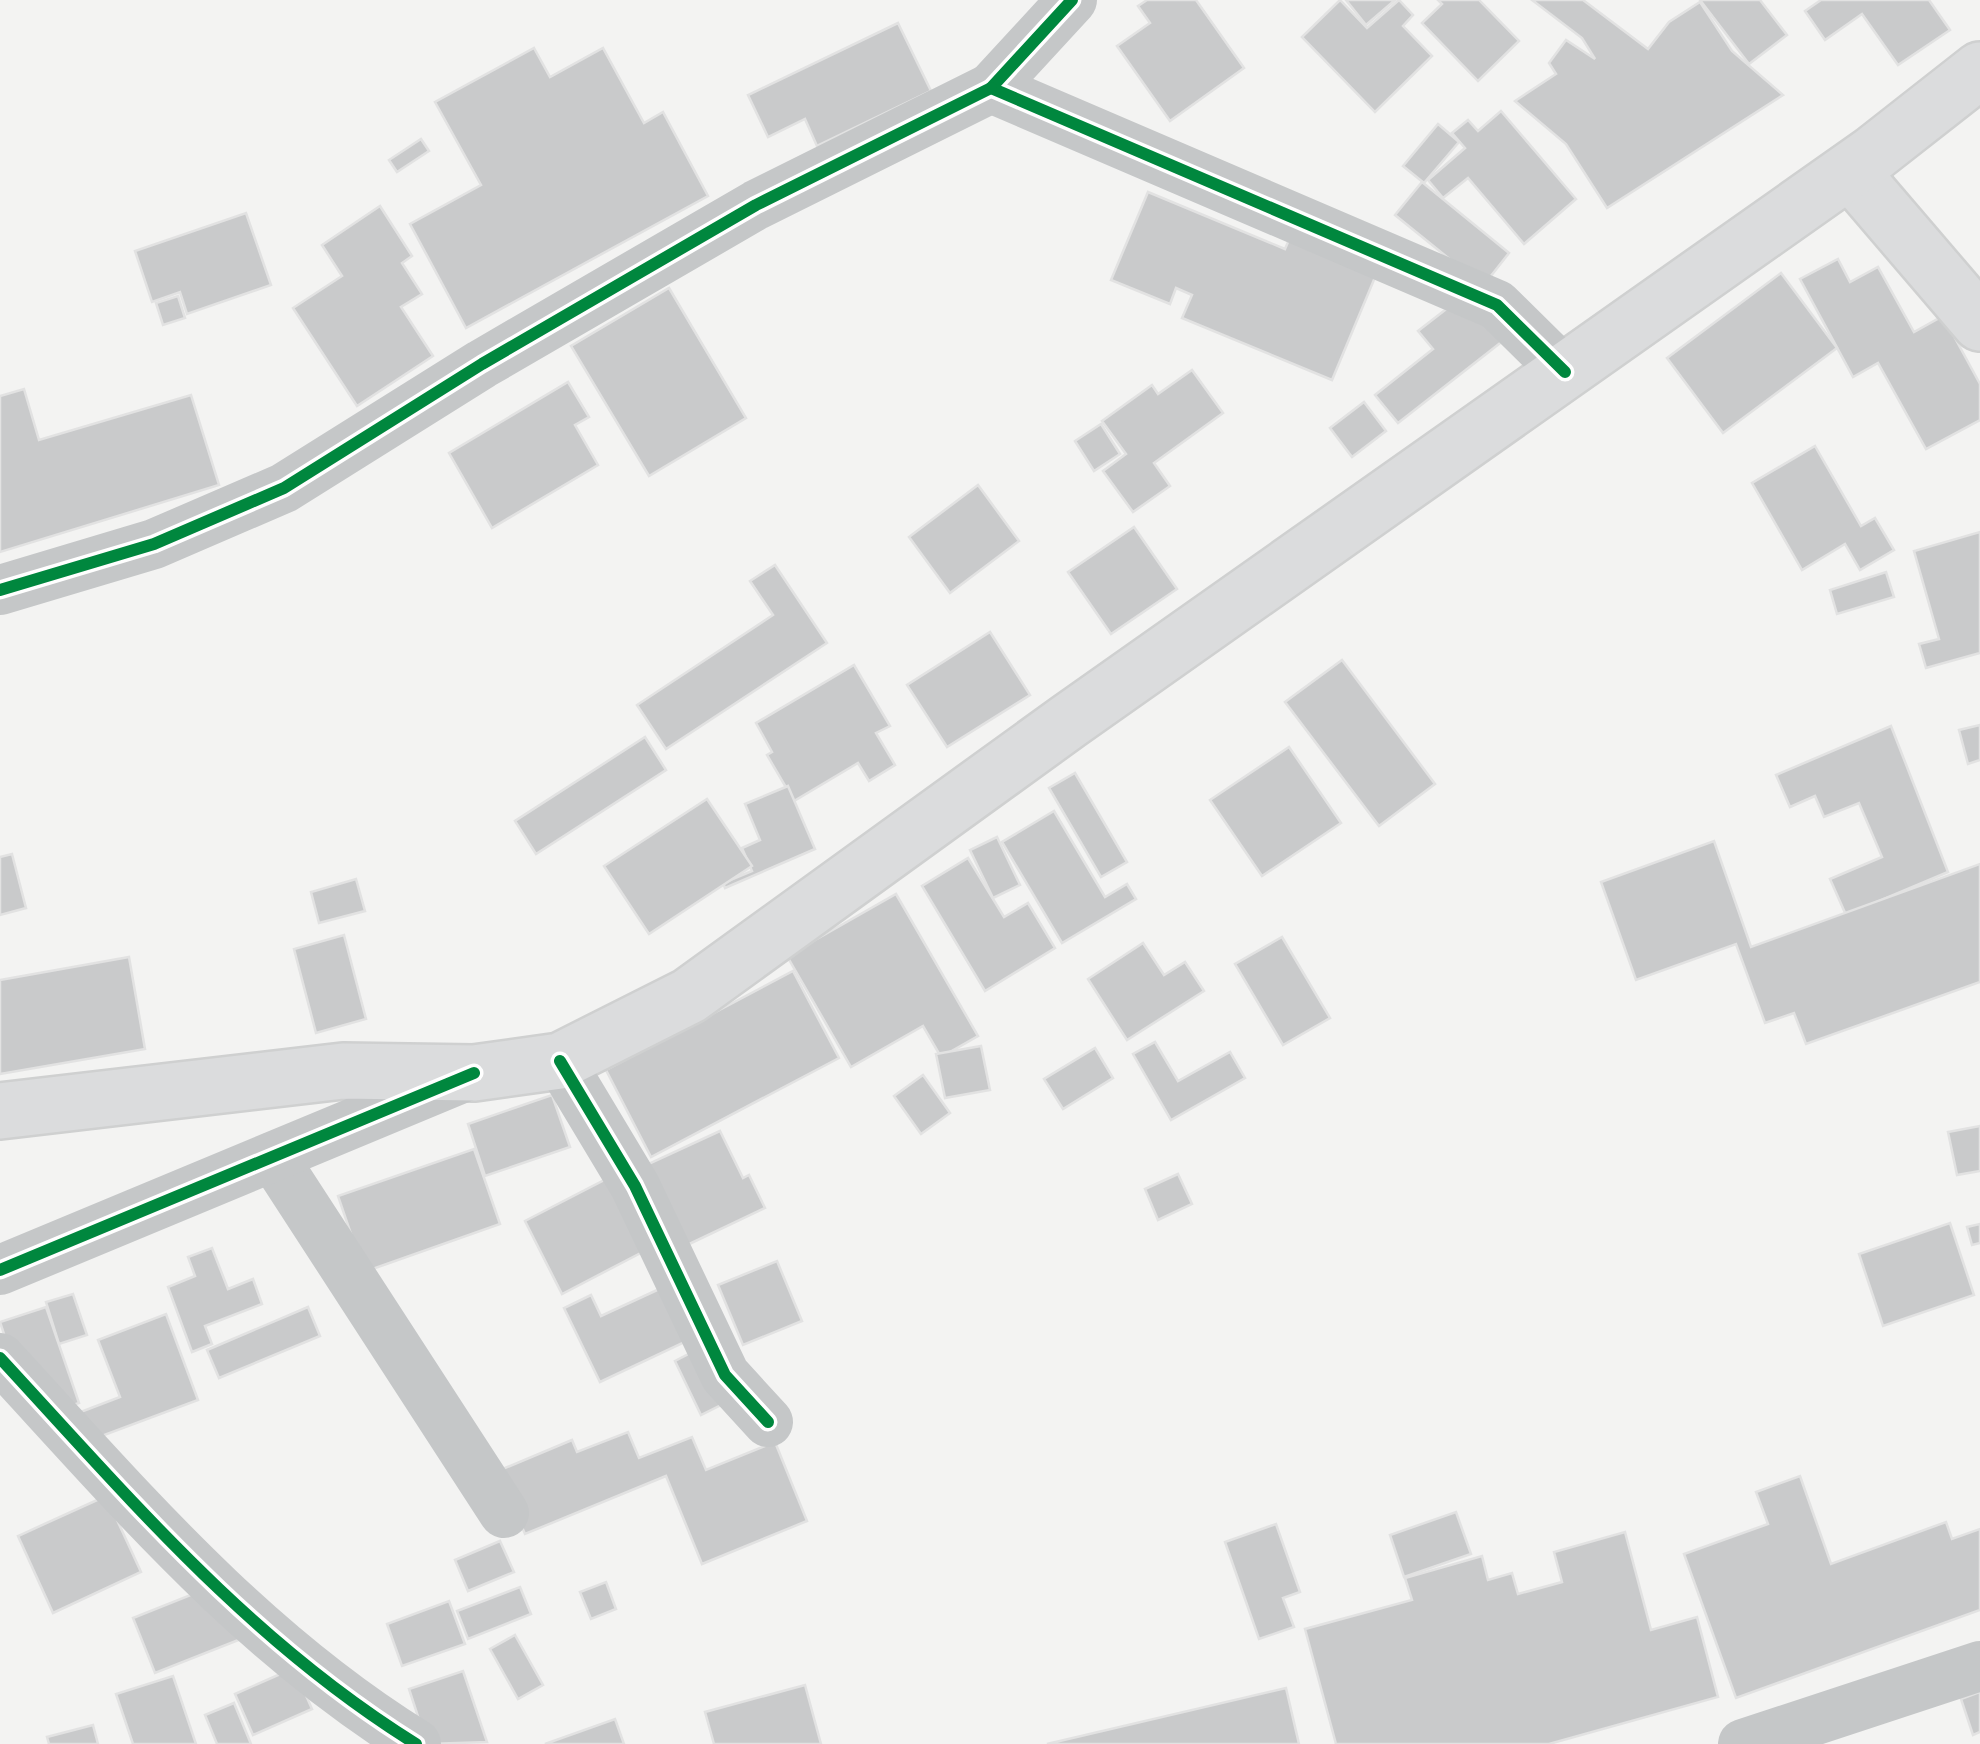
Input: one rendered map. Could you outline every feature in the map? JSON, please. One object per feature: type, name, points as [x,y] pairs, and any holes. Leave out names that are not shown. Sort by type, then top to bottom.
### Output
[{"type":"main road","points":[[0,1110],[343,1071],[474,1073],[560,1061],[689,996],[1850,171],[1980,70]]},
{"type":"main road","points":[[1850,171],[1980,323]]},
{"type":"street","points":[[0,590],[154,544],[284,488],[482,364],[756,205],[991,88],[1072,0]]},
{"type":"street","points":[[991,88],[1497,306],[1564,372]]},
{"type":"street","points":[[560,1061],[635,1186],[725,1375],[768,1422]]},
{"type":"street","points":[[0,1270],[474,1073]]},
{"type":"street","points":[[273,1157],[504,1514]]},
{"type":"street","points":[[0,1358],[191,1565],[341,1697],[416,1744]]},
{"type":"street","points":[[1744,1744],[1980,1666]]},
{"type":"building","points":[[1147,0],[1196,0],[1244,68],[1170,121],[1117,46],[1150,23],[1138,6]]},
{"type":"building","points":[[1340,0],[1367,28],[1399,0],[1413,15],[1403,26],[1432,56],[1375,112],[1302,37]]},
{"type":"building","points":[[1346,0],[1395,0],[1366,25]]},
{"type":"building","points":[[1438,0],[1479,0],[1519,41],[1478,81],[1422,23],[1442,4]]},
{"type":"building","points":[[1532,0],[1583,0],[1648,49],[1669,22],[1700,2],[1732,51],[1783,95],[1607,208],[1566,144],[1515,101],[1556,74],[1549,63],[1566,40],[1595,59],[1582,38]]},
{"type":"building","points":[[1700,0],[1760,0],[1787,35],[1749,64]]},
{"type":"building","points":[[1821,0],[1929,0],[1950,30],[1898,65],[1862,14],[1825,40],[1805,11]]},
{"type":"building","points":[[898,23],[931,91],[817,146],[805,119],[768,137],[748,95]]},
{"type":"building","points":[[534,48],[550,77],[603,48],[644,123],[663,112],[708,196],[466,328],[410,224],[481,185],[435,102]]},
{"type":"building","points":[[1501,111],[1576,199],[1524,244],[1468,178],[1443,198],[1428,180],[1465,148],[1452,133],[1468,120],[1478,131]]},
{"type":"building","points":[[1438,124],[1459,142],[1424,183],[1403,166]]},
{"type":"building","points":[[421,139],[429,151],[397,172],[389,160]]},
{"type":"building","points":[[1422,182],[1509,253],[1483,286],[1395,215]]},
{"type":"building","points":[[1148,192],[1285,249],[1294,228],[1381,263],[1332,380],[1182,318],[1192,295],[1176,288],[1170,304],[1111,280]]},
{"type":"building","points":[[380,206],[412,256],[402,263],[422,294],[401,307],[433,356],[357,406],[293,308],[342,276],[322,245]]},
{"type":"building","points":[[246,213],[271,285],[187,314],[180,292],[152,302],[135,251]]},
{"type":"building","points":[[1838,259],[1850,282],[1878,267],[1914,332],[1943,316],[1980,384],[1980,420],[1926,449],[1878,363],[1853,377],[1800,279]]},
{"type":"building","points":[[1781,273],[1837,348],[1723,433],[1667,358]]},
{"type":"building","points":[[669,288],[746,418],[649,476],[571,346]]},
{"type":"building","points":[[1467,293],[1504,340],[1398,423],[1375,395],[1433,349],[1418,331]]},
{"type":"building","points":[[178,296],[185,318],[163,325],[156,303]]},
{"type":"building","points":[[1192,370],[1223,413],[1154,463],[1170,486],[1133,512],[1103,471],[1126,454],[1102,421],[1152,385],[1158,394]]},
{"type":"building","points":[[568,382],[589,417],[575,425],[598,465],[492,528],[449,453]]},
{"type":"building","points":[[24,389],[39,440],[191,395],[219,485],[0,552],[0,396]]},
{"type":"building","points":[[1364,402],[1386,431],[1352,457],[1330,428]]},
{"type":"building","points":[[1101,424],[1120,454],[1094,471],[1075,441]]},
{"type":"building","points":[[1815,446],[1861,526],[1875,518],[1894,550],[1860,570],[1845,544],[1802,570],[1752,483]]},
{"type":"building","points":[[978,485],[1019,541],[950,593],[909,537]]},
{"type":"building","points":[[1134,527],[1177,589],[1111,634],[1068,572]]},
{"type":"building","points":[[1980,532],[1980,653],[1926,668],[1919,644],[1939,639],[1914,551]]},
{"type":"building","points":[[775,565],[827,643],[666,749],[637,705],[773,615],[750,581]]},
{"type":"building","points":[[1886,572],[1894,597],[1837,614],[1830,590]]},
{"type":"building","points":[[990,632],[1030,695],[947,747],[907,685]]},
{"type":"building","points":[[1342,660],[1435,784],[1379,826],[1285,702]]},
{"type":"building","points":[[854,665],[890,726],[876,733],[895,765],[869,781],[858,763],[794,801],[767,755],[772,752],[756,723]]},
{"type":"building","points":[[1980,725],[1980,760],[1968,764],[1959,730]]},
{"type":"building","points":[[1891,726],[1948,872],[1846,915],[1830,879],[1882,857],[1859,803],[1824,817],[1815,796],[1790,807],[1776,775]]},
{"type":"building","points":[[645,737],[666,770],[536,854],[515,821]]},
{"type":"building","points":[[1289,747],[1341,823],[1262,876],[1210,800]]},
{"type":"building","points":[[1075,773],[1127,862],[1101,877],[1049,788]]},
{"type":"building","points":[[788,786],[815,849],[725,888],[723,883],[752,871],[742,848],[760,840],[745,804]]},
{"type":"building","points":[[707,799],[752,866],[649,934],[604,866]]},
{"type":"building","points":[[1054,811],[1105,897],[1127,884],[1136,899],[1062,943],[1002,842]]},
{"type":"building","points":[[997,837],[1020,885],[993,898],[970,850]]},
{"type":"building","points":[[1714,841],[1751,947],[1980,864],[1980,982],[1806,1044],[1794,1013],[1765,1023],[1736,944],[1636,980],[1601,882]]},
{"type":"building","points":[[12,854],[26,908],[0,915],[0,857]]},
{"type":"building","points":[[968,858],[1004,917],[1028,903],[1055,948],[985,991],[922,886]]},
{"type":"building","points":[[356,879],[365,911],[319,923],[311,892]]},
{"type":"building","points":[[896,894],[978,1036],[941,1057],[923,1026],[851,1067],[787,956]]},
{"type":"building","points":[[344,935],[366,1019],[316,1033],[294,949]]},
{"type":"building","points":[[1282,937],[1330,1018],[1283,1045],[1235,964]]},
{"type":"building","points":[[1143,943],[1164,975],[1185,962],[1204,991],[1127,1040],[1088,979]]},
{"type":"building","points":[[129,957],[145,1049],[0,1074],[0,980]]},
{"type":"building","points":[[793,971],[839,1058],[651,1157],[606,1070]]},
{"type":"building","points":[[1155,1042],[1178,1081],[1230,1052],[1245,1078],[1171,1120],[1133,1054]]},
{"type":"building","points":[[981,1046],[990,1090],[945,1098],[936,1054]]},
{"type":"building","points":[[1095,1048],[1113,1078],[1063,1109],[1044,1079]]},
{"type":"building","points":[[923,1075],[950,1113],[921,1134],[894,1096]]},
{"type":"building","points":[[552,1095],[570,1147],[485,1176],[468,1124]]},
{"type":"building","points":[[1980,1126],[1980,1171],[1957,1175],[1948,1132]]},
{"type":"building","points":[[720,1131],[743,1178],[749,1175],[765,1208],[683,1247],[644,1166]]},
{"type":"building","points":[[474,1149],[500,1224],[364,1272],[338,1196]]},
{"type":"building","points":[[618,1173],[656,1245],[562,1294],[525,1221]]},
{"type":"building","points":[[1178,1174],[1192,1204],[1158,1220],[1145,1189]]},
{"type":"building","points":[[1950,1223],[1974,1295],[1883,1326],[1859,1254]]},
{"type":"building","points":[[1980,1224],[1980,1243],[1972,1245],[1967,1227]]},
{"type":"building","points":[[212,1248],[228,1289],[253,1279],[262,1304],[205,1326],[212,1344],[192,1352],[168,1287],[195,1276],[188,1257]]},
{"type":"building","points":[[777,1261],[802,1321],[743,1345],[718,1285]]},
{"type":"building","points":[[681,1279],[706,1332],[600,1382],[564,1308],[591,1295],[601,1316]]},
{"type":"building","points":[[73,1294],[87,1335],[59,1344],[46,1302]]},
{"type":"building","points":[[46,1307],[79,1403],[32,1419],[0,1322]]},
{"type":"building","points":[[308,1307],[320,1336],[219,1378],[207,1350]]},
{"type":"building","points":[[166,1314],[198,1400],[67,1449],[57,1421],[120,1397],[98,1340]]},
{"type":"building","points":[[706,1345],[733,1399],[701,1415],[675,1361]]},
{"type":"building","points":[[628,1432],[639,1458],[692,1437],[706,1470],[775,1442],[807,1521],[702,1564],[666,1476],[525,1534],[498,1471],[572,1440],[577,1452]]},
{"type":"building","points":[[1800,1476],[1831,1564],[1946,1522],[1952,1539],[1980,1529],[1980,1610],[1736,1698],[1684,1554],[1768,1524],[1756,1492]]},
{"type":"building","points":[[106,1496],[141,1572],[53,1613],[18,1536]]},
{"type":"building","points":[[1456,1512],[1471,1554],[1404,1577],[1390,1535]]},
{"type":"building","points":[[1276,1524],[1300,1592],[1283,1598],[1294,1627],[1259,1639],[1225,1542]]},
{"type":"building","points":[[1625,1532],[1651,1630],[1697,1617],[1718,1697],[1549,1744],[1336,1744],[1305,1629],[1412,1600],[1405,1578],[1482,1556],[1488,1580],[1512,1573],[1518,1594],[1562,1582],[1554,1552]]},
{"type":"building","points":[[500,1541],[514,1572],[468,1591],[455,1560]]},
{"type":"building","points":[[606,1582],[616,1609],[591,1619],[580,1592]]},
{"type":"building","points":[[218,1584],[241,1639],[155,1673],[133,1618]]},
{"type":"building","points":[[520,1587],[531,1614],[468,1639],[457,1611]]},
{"type":"building","points":[[449,1601],[465,1644],[402,1666],[387,1624]]},
{"type":"building","points":[[515,1635],[543,1685],[518,1699],[490,1649]]},
{"type":"building","points":[[294,1668],[312,1709],[253,1735],[235,1694]]},
{"type":"building","points":[[463,1671],[487,1742],[427,1744],[409,1689]]},
{"type":"building","points":[[173,1676],[196,1744],[133,1744],[116,1694]]},
{"type":"building","points":[[805,1685],[821,1744],[714,1744],[705,1712]]},
{"type":"building","points":[[1286,1688],[1299,1744],[1047,1744]]},
{"type":"building","points":[[1980,1692],[1980,1732],[1973,1735],[1961,1699]]},
{"type":"building","points":[[234,1703],[251,1744],[217,1744],[205,1715]]},
{"type":"building","points":[[615,1719],[624,1744],[545,1744]]},
{"type":"building","points":[[93,1725],[98,1744],[49,1744],[47,1737]]},
{"type":"cycle path","points":[[1072,0],[991,88],[1497,305],[1565,372]]},
{"type":"cycle path","points":[[0,590],[154,544],[284,488],[482,364],[756,205],[991,88]]},
{"type":"cycle path","points":[[560,1061],[635,1186],[725,1375],[768,1422]]},
{"type":"cycle path","points":[[0,1270],[474,1073]]},
{"type":"cycle path","points":[[0,1358],[145,1515],[246,1614],[356,1704],[416,1744]]}]
